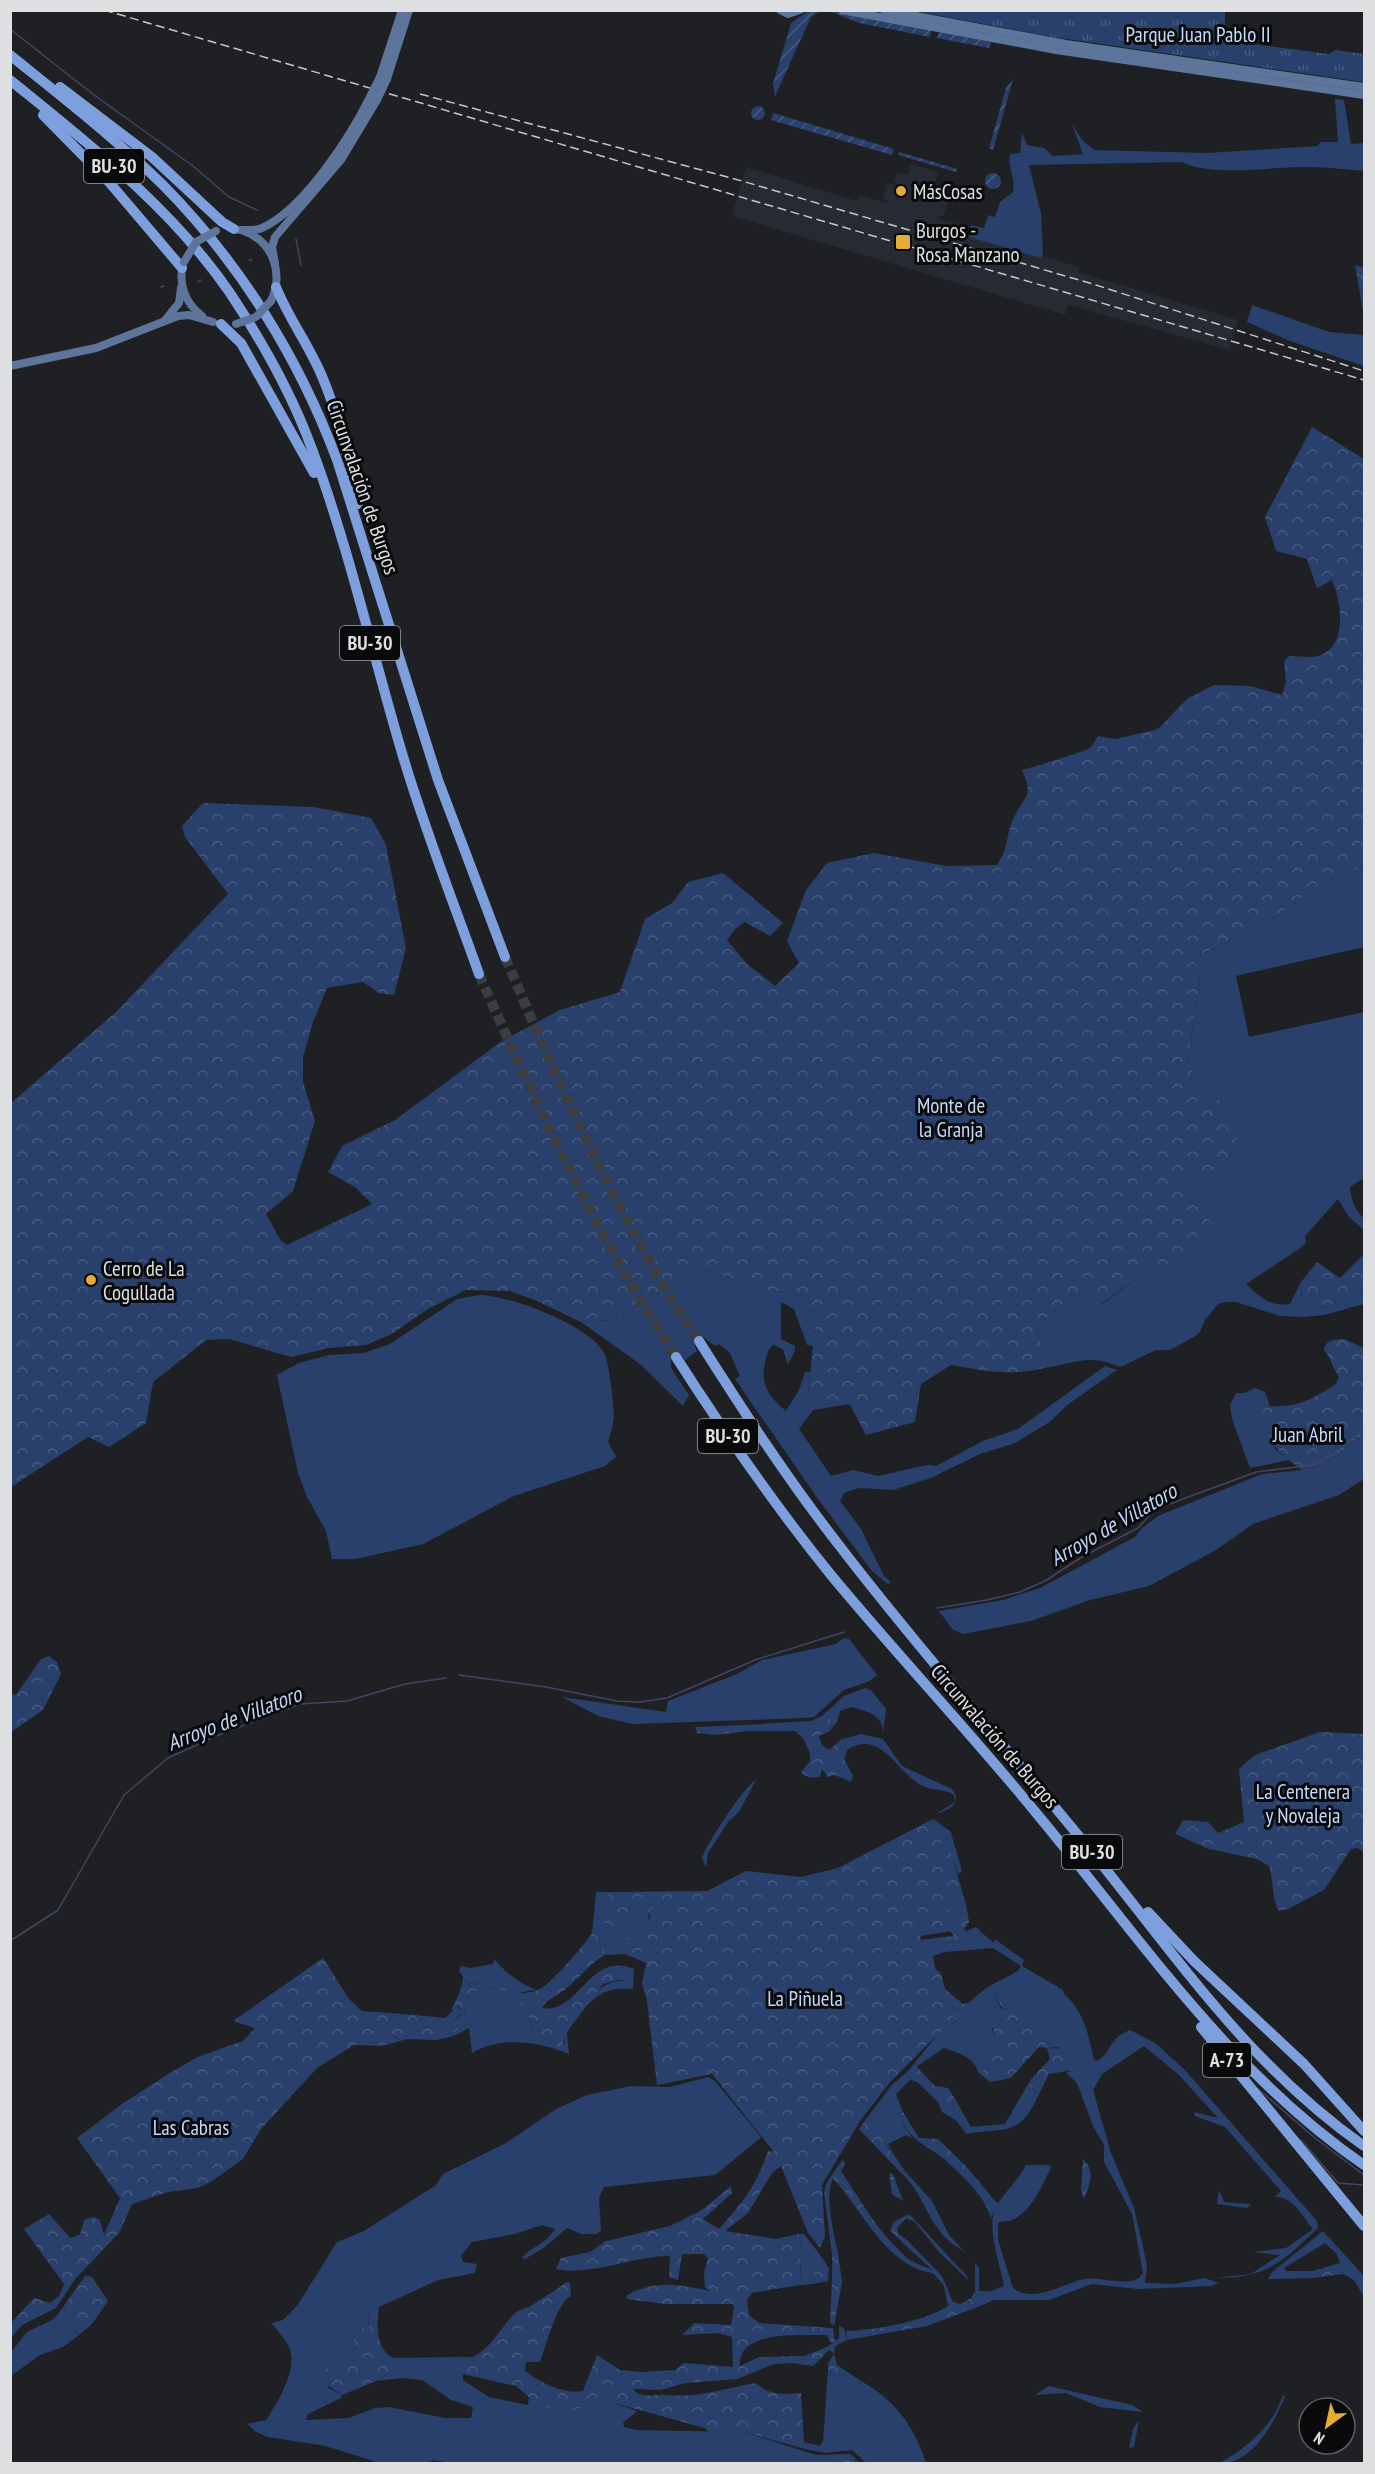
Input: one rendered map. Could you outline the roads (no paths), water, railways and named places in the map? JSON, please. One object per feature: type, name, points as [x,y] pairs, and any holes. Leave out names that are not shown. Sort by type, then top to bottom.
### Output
[{"type":"highway","points":[[10,49],[152,157],[222,222],[237,230]]},
{"type":"highway","name":"Circunvalación de Burgos","points":[[10,55],[113,140],[162,185],[217,246],[245,284],[280,339],[324,426],[438,780],[505,957]]},
{"type":"highway","name":"Circunvalación de Burgos","points":[[10,80],[96,150],[148,198],[185,237],[229,292],[272,362],[312,446],[335,518],[402,756],[479,974]]},
{"type":"highway","points":[[10,85],[68,138],[183,265]]},
{"type":"highway","points":[[276,287],[309,347],[333,404],[372,558],[372,571]]},
{"type":"highway","points":[[217,323],[241,344],[309,462],[329,513],[362,627],[371,644]]},
{"type":"highway","name":"Circunvalación de Burgos","points":[[699,1341],[816,1515],[1088,1847],[1235,2031],[1294,2090],[1365,2146]]},
{"type":"highway","name":"Circunvalación de Burgos","points":[[675,1357],[736,1447],[811,1549],[992,1760],[1207,2023],[1249,2069],[1306,2121],[1365,2165]]},
{"type":"highway","name":"A-73","points":[[956,1688],[1163,1930],[1295,2054],[1365,2131]]},
{"type":"highway","name":"A-73","points":[[1120,1917],[1184,2006],[1365,2226]]},
{"type":"main road","points":[[383,78],[402,10]]},
{"type":"main road","points":[[10,366],[96,348],[165,320],[189,315],[217,323],[236,324],[256,317],[271,301],[276,287],[273,247],[275,237],[341,160],[374,99],[409,10]]},
{"type":"main road","points":[[780,10],[788,14],[800,10]]},
{"type":"main road","points":[[842,10],[1056,50],[1365,95]]},
{"type":"main road","points":[[884,10],[1066,44],[1365,87]]},
{"type":"main road","points":[[165,320],[179,303],[183,265],[196,242],[216,231],[256,230],[266,225],[301,195],[338,151],[374,99]]},
{"type":"main road","points":[[237,230],[264,244],[275,263]]},
{"type":"main road","points":[[182,283],[186,297],[195,310],[217,323]]},
{"type":"waterway","points":[[10,29],[94,95],[193,166],[229,197],[257,210]]},
{"type":"waterway","points":[[296,239],[301,265]]},
{"type":"waterway","name":"Arroyo de Villatoro","points":[[937,1608],[1020,1592],[1045,1581],[1082,1557],[1138,1528],[1150,1515],[1164,1506],[1256,1472],[1313,1465],[1334,1454],[1364,1429]]},
{"type":"waterway","name":"Arroyo de Villatoro","points":[[459,1675],[546,1687],[617,1701],[640,1702],[667,1698],[755,1660],[844,1632]]},
{"type":"waterway","name":"Arroyo de Villatoro","points":[[10,1941],[58,1910],[124,1795],[168,1758],[216,1736],[300,1704],[347,1701],[405,1684],[446,1678]]},
{"type":"waterway","points":[[1258,2089],[1315,2138],[1364,2175]]},
{"type":"waterway","points":[[1301,2140],[1338,2183],[1364,2185]]},
{"type":"tunnel","points":[[505,957],[570,1105],[617,1202],[670,1296],[699,1341]]},
{"type":"tunnel","points":[[479,974],[546,1121],[594,1218],[676,1357]]},
{"type":"railway","points":[[104,10],[1364,380]]},
{"type":"railway","points":[[420,94],[742,181],[1096,285],[1364,371]]},
{"type":"place","name":"MásCosas","points":[[901,191]]},
{"type":"place","name":"Burgos - Rosa Manzano","points":[[903,242]]},
{"type":"place","name":"Cerro de La Cogullada","points":[[91,1280]]},
{"type":"park label","name":"Parque Juan Pablo II","points":[[1198,34]]},
{"type":"park label","name":"Monte de la Granja","points":[[951,1117]]},
{"type":"park label","name":"Juan Abril","points":[[1308,1434]]},
{"type":"park label","name":"La Centenera y Novaleja","points":[[1303,1803]]},
{"type":"park label","name":"La Piñuela","points":[[805,1998]]},
{"type":"park label","name":"Las Cabras","points":[[191,2127]]}]
